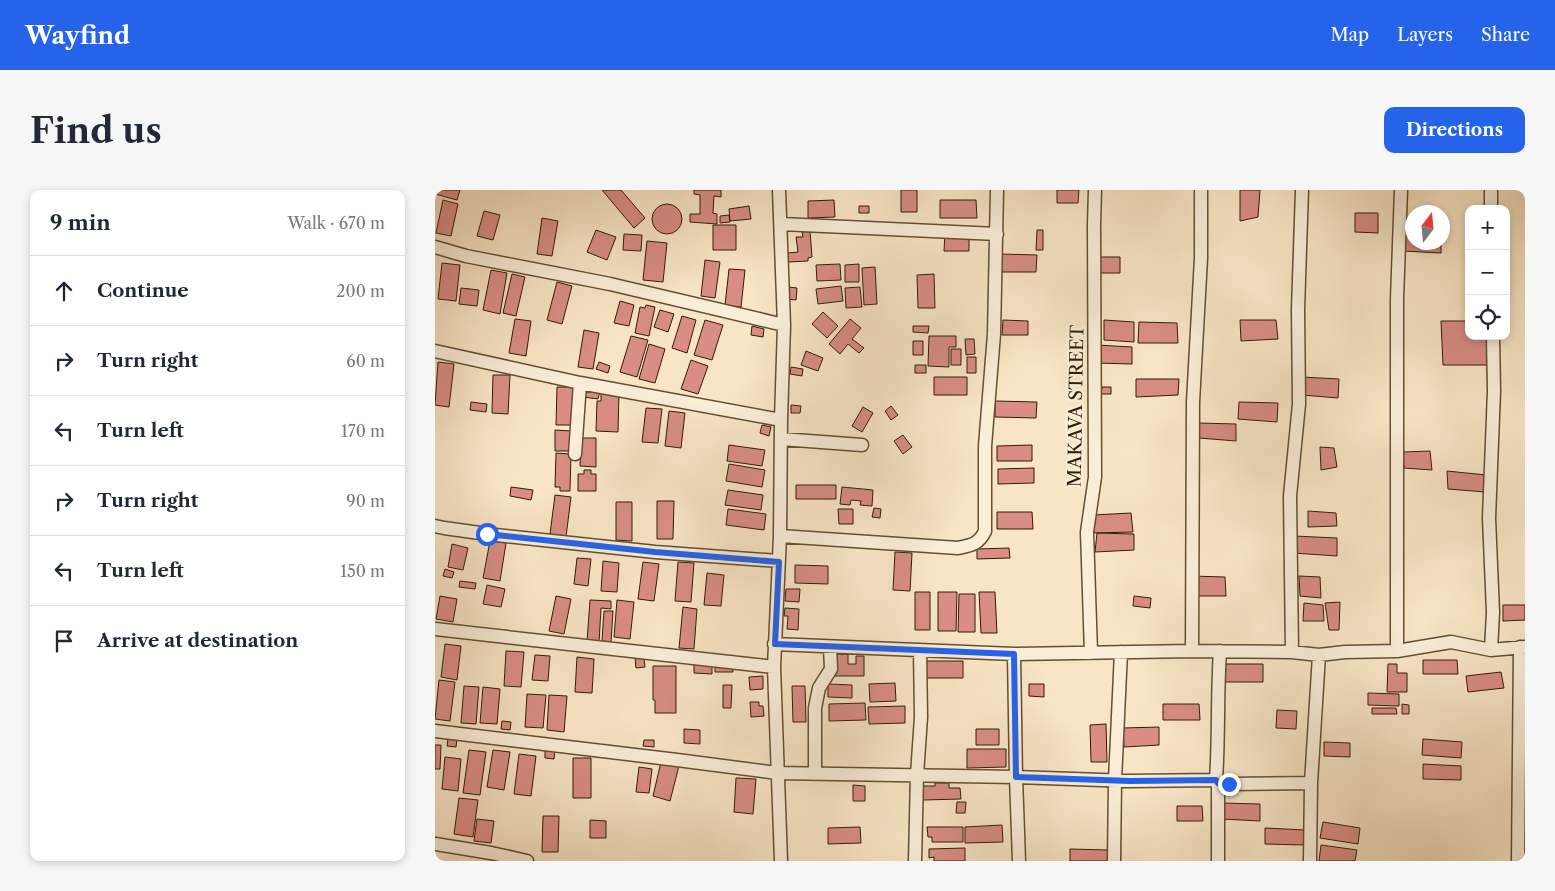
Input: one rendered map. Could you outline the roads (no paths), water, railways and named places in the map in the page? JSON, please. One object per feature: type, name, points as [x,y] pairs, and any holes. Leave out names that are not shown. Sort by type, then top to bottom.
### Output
[{"type":"street","points":[[779,190],[784,325],[780,536],[774,667],[781,861]]},
{"type":"street","points":[[780,536],[958,548],[973,545],[982,537],[985,531],[985,446],[994,334],[997,190]]},
{"type":"street","name":"MAKAVA STREET","points":[[1091,653],[1087,532],[1095,477],[1095,190]]},
{"type":"street","points":[[1191,651],[1193,402],[1201,258],[1201,190]]},
{"type":"street","points":[[1292,652],[1290,496],[1299,404],[1298,309],[1302,190]]},
{"type":"street","points":[[1397,651],[1397,299],[1401,190]]},
{"type":"street","points":[[1491,190],[1491,205]]},
{"type":"street","points":[[781,224],[997,234]]},
{"type":"street","points":[[435,247],[466,256],[610,284],[784,325]]},
{"type":"street","points":[[1491,650],[1493,612],[1489,518],[1494,391],[1493,340]]},
{"type":"street","points":[[435,351],[580,383],[781,420]]},
{"type":"street","points":[[575,454],[580,383]]},
{"type":"street","points":[[781,439],[862,446]]},
{"type":"street","points":[[435,526],[487,534],[655,552],[779,562]]},
{"type":"street","points":[[435,629],[774,667]]},
{"type":"street","points":[[775,644],[1014,654],[1219,651],[1292,652],[1319,655],[1345,652],[1397,651],[1451,642],[1491,650],[1522,647],[1518,861]]},
{"type":"street","points":[[815,774],[815,708],[819,688],[831,669],[830,646]]},
{"type":"street","points":[[915,861],[917,775],[921,717],[920,650]]},
{"type":"street","points":[[1218,861],[1217,782],[1219,747],[1217,690],[1219,651]]},
{"type":"street","points":[[1115,861],[1115,780],[1121,652]]},
{"type":"street","points":[[1014,654],[1019,861]]},
{"type":"street","points":[[1310,861],[1311,783],[1319,655]]},
{"type":"street","points":[[435,731],[777,774],[1311,783]]},
{"type":"street","points":[[435,844],[491,852],[527,861]]}]
